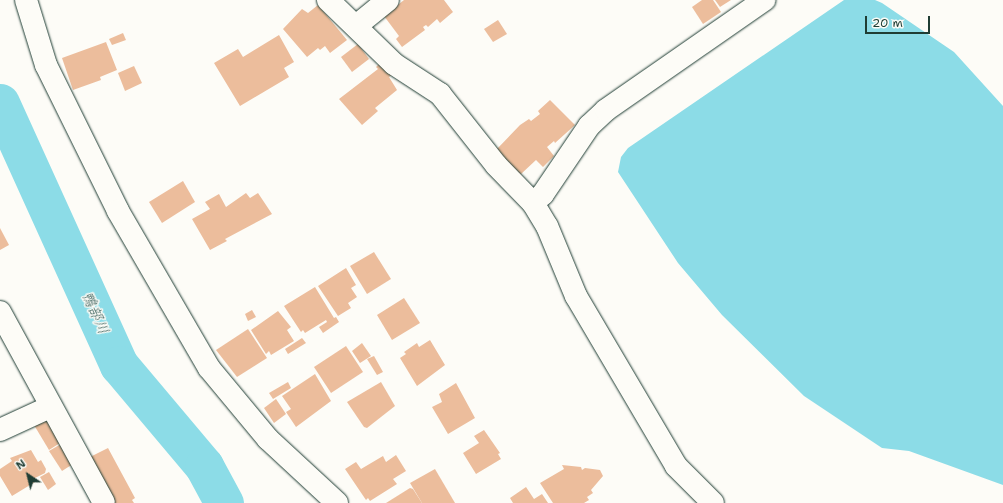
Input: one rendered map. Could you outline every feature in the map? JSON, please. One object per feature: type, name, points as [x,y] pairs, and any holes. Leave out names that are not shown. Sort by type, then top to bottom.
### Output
[{"type":"street","points":[[26,0],[46,66],[118,211],[210,368],[268,439],[337,503]]},
{"type":"street","points":[[328,0],[394,64],[440,94],[496,164],[532,203],[547,226],[576,296],[676,466],[713,503]]},
{"type":"street","points":[[356,26],[388,0]]},
{"type":"street","points":[[532,203],[542,194],[590,126],[606,110],[764,0]]},
{"type":"street","points":[[0,312],[50,407],[104,503]]},
{"type":"street","points":[[0,430],[50,407]]},
{"type":"water","points":[[844,0],[875,0],[882,3],[954,52],[1003,106],[1003,485],[909,451],[882,448],[804,396],[722,315],[678,263],[618,172],[621,157],[628,148]]},
{"type":"building","points":[[404,0],[444,0],[453,12],[440,23],[437,19],[428,27],[426,25],[423,27],[425,30],[402,47],[396,39],[399,36],[384,16]]},
{"type":"building","points":[[702,0],[713,0],[721,12],[703,24],[692,7]]},
{"type":"building","points":[[715,0],[731,0],[720,7]]},
{"type":"building","points":[[318,5],[347,40],[330,53],[325,46],[320,50],[318,48],[307,57],[283,29],[302,9],[308,13]]},
{"type":"building","points":[[498,20],[507,34],[493,42],[484,29]]},
{"type":"building","points":[[123,33],[126,40],[112,45],[109,39]]},
{"type":"building","points":[[279,35],[294,62],[284,68],[289,77],[240,106],[214,63],[238,49],[243,57]]},
{"type":"building","points":[[106,42],[117,70],[100,77],[101,80],[73,90],[62,58]]},
{"type":"building","points":[[358,44],[369,59],[352,72],[341,57]]},
{"type":"building","points":[[381,62],[393,74],[389,77],[397,90],[375,108],[378,111],[362,125],[339,99],[378,69],[376,67]]},
{"type":"building","points":[[134,66],[142,83],[125,91],[118,73]]},
{"type":"building","points":[[550,100],[575,125],[555,143],[554,141],[547,147],[554,156],[543,167],[536,160],[521,174],[517,173],[496,150],[520,125],[529,119],[531,121],[540,114],[538,111]]},
{"type":"building","points":[[183,181],[195,202],[162,223],[149,202]]},
{"type":"building","points":[[246,193],[250,198],[258,193],[272,214],[225,239],[227,241],[210,250],[192,219],[210,209],[205,202],[219,194],[226,207]]},
{"type":"building","points":[[0,228],[9,245],[0,250]]},
{"type":"building","points":[[374,252],[391,279],[367,294],[350,266]]},
{"type":"building","points":[[346,268],[356,285],[351,288],[357,297],[348,303],[351,308],[338,316],[318,286]]},
{"type":"building","points":[[315,287],[334,318],[336,317],[339,322],[323,333],[319,327],[327,322],[326,320],[305,333],[303,330],[301,332],[284,306]]},
{"type":"building","points":[[404,298],[420,323],[392,340],[377,315]]},
{"type":"building","points":[[252,310],[256,317],[248,321],[245,314]]},
{"type":"building","points":[[278,311],[291,327],[287,330],[294,341],[271,355],[269,351],[266,354],[251,330]]},
{"type":"building","points":[[248,329],[267,358],[237,377],[216,350]]},
{"type":"building","points":[[302,338],[306,343],[288,354],[285,349]]},
{"type":"building","points":[[430,340],[445,365],[417,386],[400,358],[406,354],[404,352],[417,343],[419,347]]},
{"type":"building","points":[[362,343],[371,356],[360,363],[352,351]]},
{"type":"building","points":[[346,346],[363,372],[331,393],[314,367]]},
{"type":"building","points":[[374,356],[383,372],[377,375],[367,359]]},
{"type":"building","points":[[315,374],[331,401],[296,427],[286,412],[291,409],[282,396]]},
{"type":"building","points":[[288,382],[291,388],[273,399],[269,393]]},
{"type":"building","points":[[381,382],[395,406],[367,428],[364,427],[347,402]]},
{"type":"building","points":[[456,383],[475,418],[448,434],[432,407],[442,402],[439,394]]},
{"type":"building","points":[[276,399],[286,414],[274,423],[264,408]]},
{"type":"building","points":[[46,418],[60,443],[49,450],[34,425]]},
{"type":"building","points":[[484,430],[500,453],[498,454],[501,459],[476,474],[463,453],[479,443],[474,436]]},
{"type":"building","points":[[61,444],[73,464],[62,471],[49,451]]},
{"type":"building","points":[[108,448],[135,498],[132,500],[134,503],[112,503],[88,458]]},
{"type":"building","points":[[31,450],[38,462],[41,460],[46,469],[45,473],[33,479],[35,482],[12,496],[0,476],[0,469],[12,461],[10,458]]},
{"type":"building","points":[[396,455],[406,471],[393,479],[397,484],[370,501],[368,498],[366,500],[345,469],[356,462],[361,469],[383,456],[386,462]]},
{"type":"building","points":[[562,465],[581,467],[582,470],[585,468],[600,470],[603,476],[591,490],[593,493],[587,497],[589,500],[584,503],[553,503],[540,483],[564,469]]},
{"type":"building","points":[[435,469],[455,503],[422,503],[410,483]]},
{"type":"building","points":[[49,472],[56,484],[48,490],[40,477]]},
{"type":"building","points":[[526,487],[534,499],[542,494],[548,503],[513,503],[510,498]]},
{"type":"building","points":[[410,488],[413,489],[422,503],[386,503]]},
{"type":"waterway","name":"鴨部川","points":[[0,103],[119,365],[204,466],[224,503]]}]
